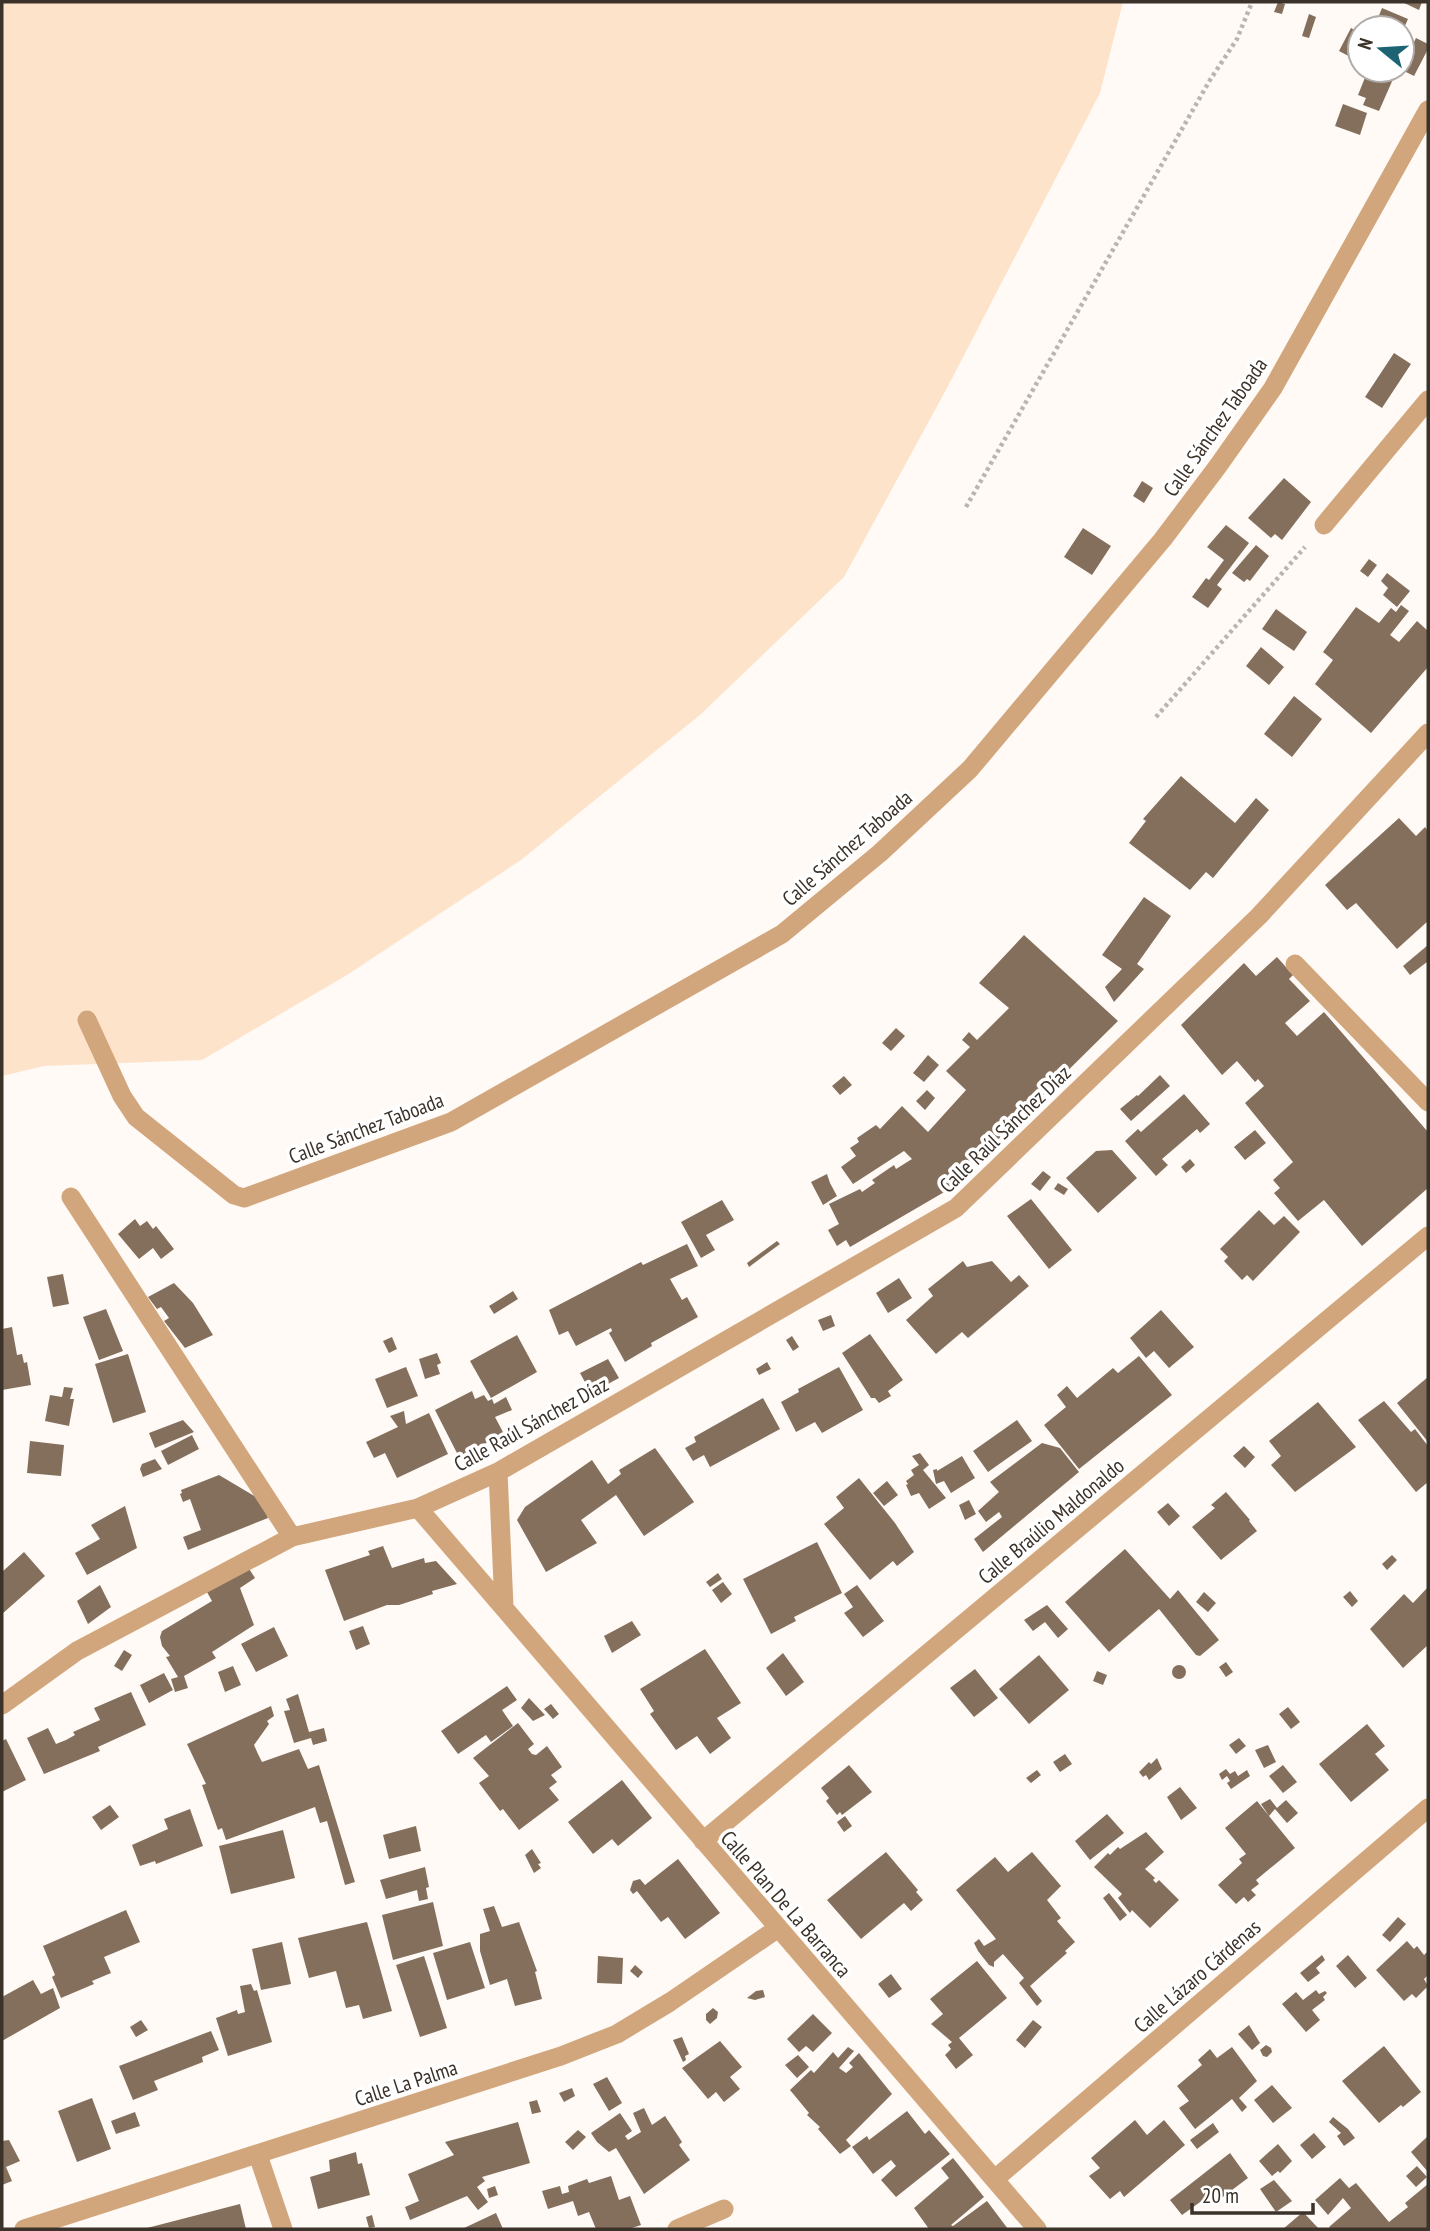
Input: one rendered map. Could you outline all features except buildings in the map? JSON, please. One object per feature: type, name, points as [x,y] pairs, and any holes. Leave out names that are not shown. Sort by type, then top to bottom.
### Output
[{"type":"street","name":"Calle Sánchez Taboada","points":[[87,1020],[122,1096],[136,1117],[234,1195],[244,1198],[451,1122],[782,934],[880,853],[970,769],[1163,539],[1273,388],[1428,110]]},
{"type":"street","points":[[1324,525],[1428,400]]},
{"type":"street","name":"Calle Raúl Sánchez Díaz","points":[[2,1705],[77,1651],[292,1537],[418,1508],[498,1472],[956,1208],[1259,916],[1428,733]]},
{"type":"street","points":[[1295,964],[1428,1102]]},
{"type":"street","points":[[71,1197],[292,1537]]},
{"type":"street","name":"Calle Braúlio Maldonaldo","points":[[703,1841],[1428,1236]]},
{"type":"street","points":[[498,1472],[504,1606]]},
{"type":"street","name":"Calle Plan De La Barranca","points":[[418,1508],[1037,2229]]},
{"type":"street","name":"Calle Lázaro Cárdenas","points":[[995,2179],[1428,1808]]},
{"type":"street","name":"Calle La Palma","points":[[24,2229],[561,2056],[617,2034],[670,2002],[777,1929]]},
{"type":"street","points":[[258,2155],[283,2229]]},
{"type":"street","points":[[677,2229],[724,2209]]},
{"type":"path","points":[[966,507],[1210,80],[1237,39],[1252,2]]},
{"type":"path","points":[[1156,717],[1324,525]]},
{"type":"shaded area","points":[[2,2],[1123,2],[1100,93],[947,388],[844,577],[700,715],[521,860],[347,975],[202,1060],[44,1066],[2,1076]]}]
